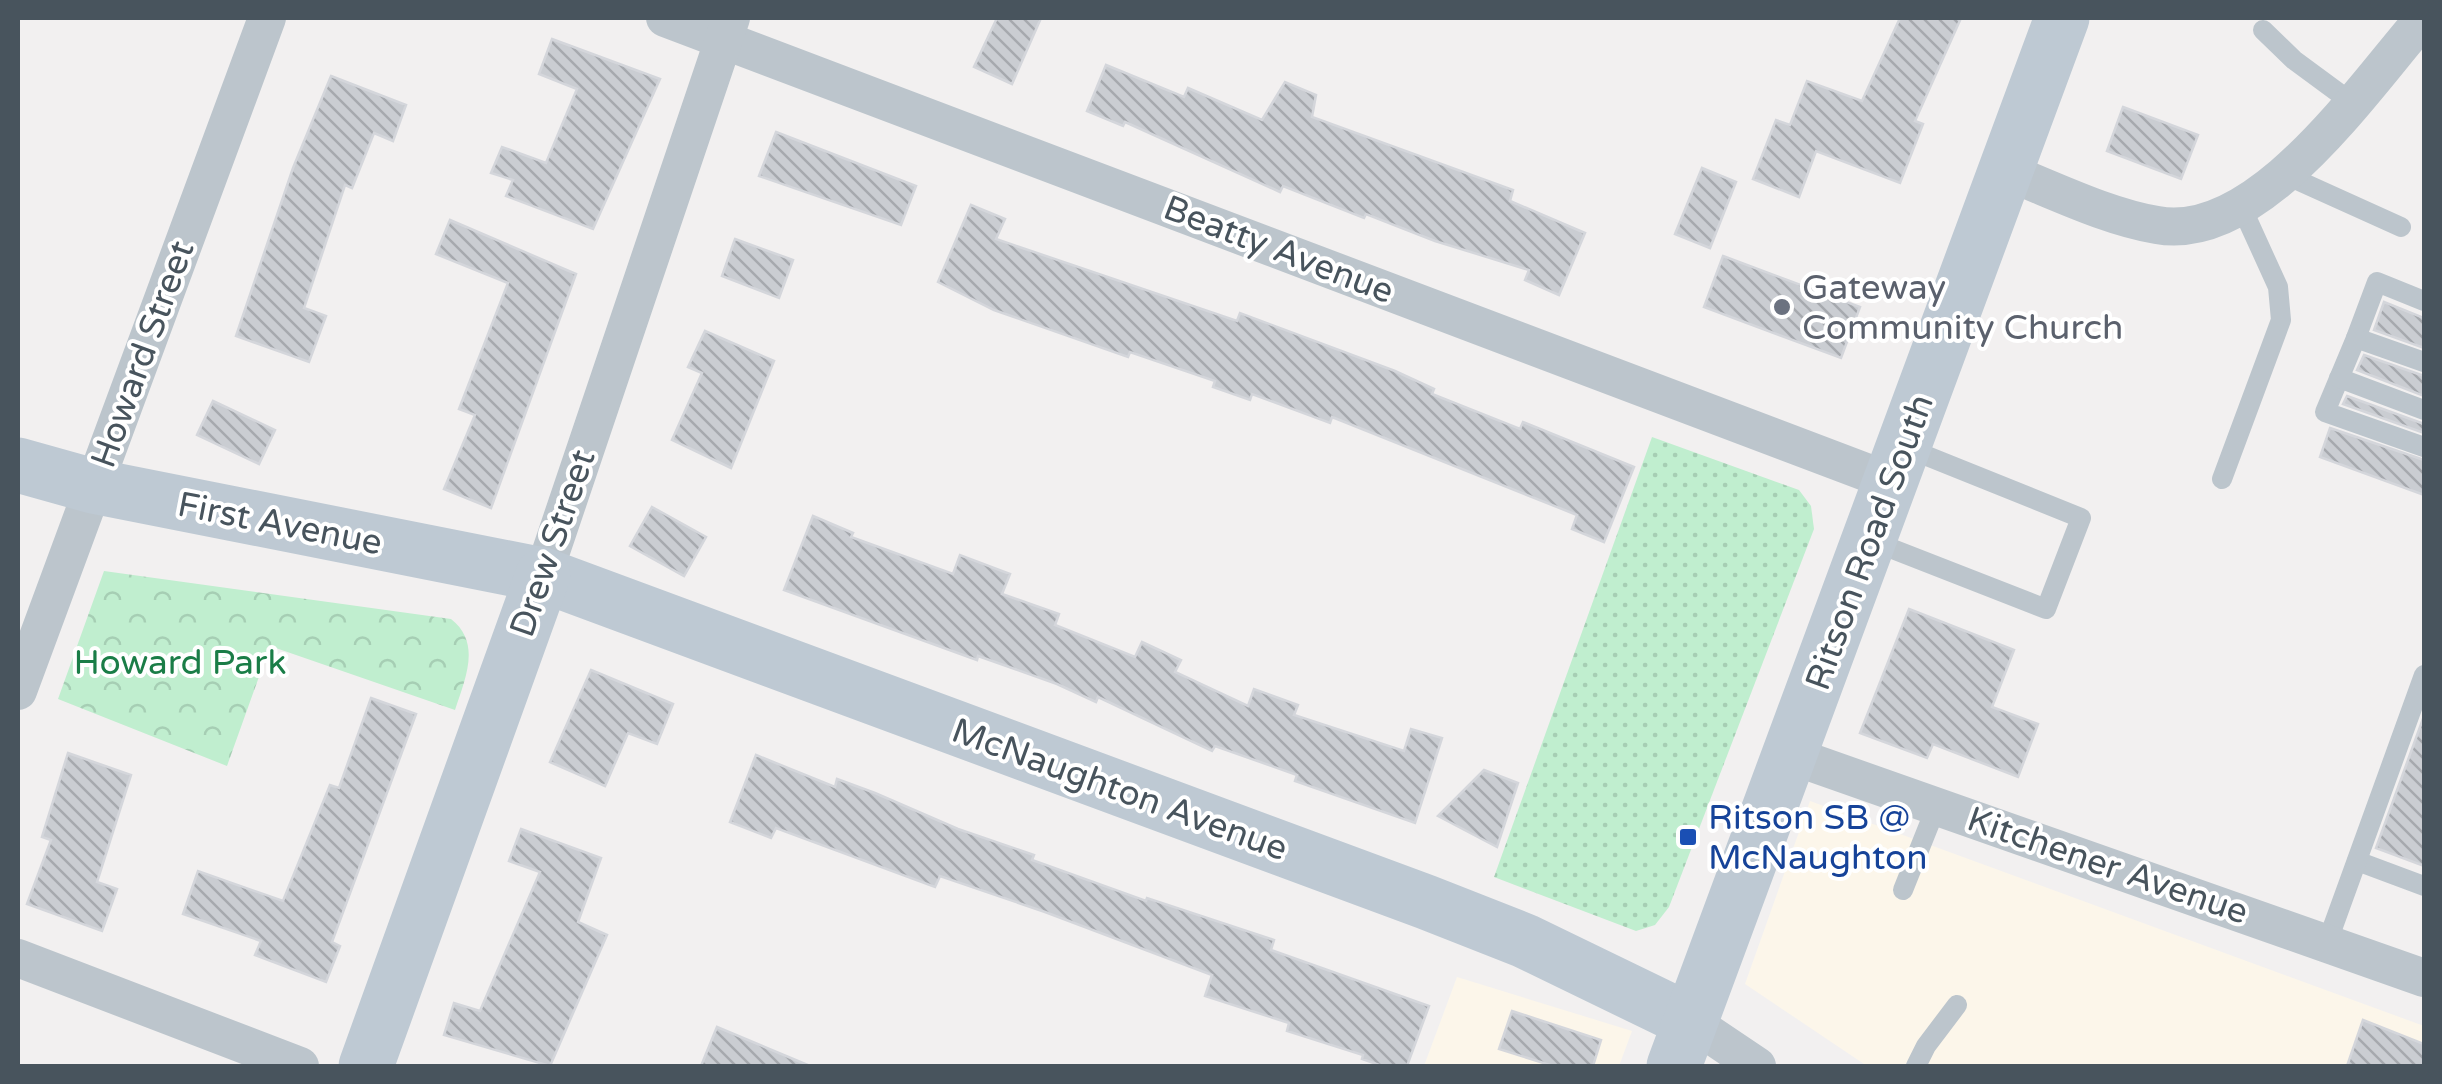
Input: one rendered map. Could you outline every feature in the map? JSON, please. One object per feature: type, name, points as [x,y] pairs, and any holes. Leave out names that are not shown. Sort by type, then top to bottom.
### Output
[{"type":"main road","name":"Ritson Road South","points":[[1682,1044],[2062,18]]},
{"type":"main road","name":"First Avenue","points":[[18,465],[94,486],[543,575]]},
{"type":"main road","name":"McNaughton Avenue","points":[[543,575],[1476,921],[1607,978],[1682,1044]]},
{"type":"main road","name":"Drew Street","points":[[366,1066],[543,575]]},
{"type":"street","name":"Howard Street","points":[[18,691],[267,18]]},
{"type":"street","name":"Beatty Avenue","points":[[665,18],[727,27],[1898,464]]},
{"type":"street","points":[[2005,172],[2159,226],[2198,224],[2242,208],[2286,175],[2424,18]]},
{"type":"street","name":"Drew Street","points":[[543,575],[727,27]]},
{"type":"street","name":"Kitchener Avenue","points":[[1790,755],[2424,978]]},
{"type":"street","points":[[18,958],[300,1066]]},
{"type":"street","points":[[1682,1044],[1757,1066]]},
{"type":"lane","points":[[2263,30],[2294,60],[2350,102]]},
{"type":"lane","points":[[2286,175],[2401,228]]},
{"type":"lane","points":[[2222,478],[2282,320],[2278,287],[2242,208]]},
{"type":"lane","points":[[2424,301],[2377,282],[2324,412],[2424,447]]},
{"type":"lane","points":[[2356,338],[2424,362]]},
{"type":"lane","points":[[2338,378],[2424,410]]},
{"type":"lane","points":[[1870,540],[2046,609],[2081,518],[1898,464]]},
{"type":"lane","points":[[2327,943],[2424,675]]},
{"type":"lane","points":[[1903,890],[1936,805]]},
{"type":"lane","points":[[2356,861],[2424,886]]},
{"type":"lane","points":[[1916,1066],[1926,1046],[1958,1005]]},
{"type":"shaded area","points":[[1810,801],[2424,1026],[2424,1066],[1867,1066],[1745,984]]},
{"type":"shaded area","points":[[1457,977],[1632,1031],[1619,1066],[1424,1066]]},
{"type":"green space","points":[[1652,437],[1799,490],[1811,506],[1814,529],[1669,907],[1655,925],[1636,931],[1494,877]]},
{"type":"green space","name":"Howard Park","points":[[104,571],[451,619],[469,650],[455,710],[270,646],[227,766],[58,699]]},
{"type":"building","points":[[997,18],[1041,18],[1012,84],[974,67]]},
{"type":"building","points":[[1900,18],[1961,18],[1915,121],[1923,124],[1900,183],[1816,151],[1799,197],[1753,179],[1776,120],[1790,125],[1807,81],[1862,101]]},
{"type":"building","points":[[552,39],[660,79],[593,229],[506,196],[513,180],[491,173],[502,147],[546,163],[577,89],[539,74]]},
{"type":"building","points":[[1106,65],[1184,97],[1188,88],[1262,120],[1285,82],[1316,95],[1312,117],[1513,190],[1510,201],[1585,233],[1559,295],[1525,280],[1529,270],[1435,241],[1366,214],[1364,218],[1283,186],[1280,192],[1125,122],[1123,126],[1087,111]]},
{"type":"building","points":[[331,76],[406,105],[393,141],[374,133],[352,188],[345,185],[304,308],[326,316],[309,362],[236,336],[293,168]]},
{"type":"building","points":[[2123,107],[2198,135],[2181,179],[2107,151]]},
{"type":"building","points":[[776,132],[916,186],[901,225],[759,176]]},
{"type":"building","points":[[1702,168],[1736,182],[1710,248],[1675,234]]},
{"type":"building","points":[[971,205],[1005,219],[996,239],[1237,321],[1240,313],[1395,371],[1434,389],[1432,394],[1520,429],[1523,422],[1634,467],[1604,542],[1572,529],[1577,515],[1332,417],[1330,423],[1252,394],[1250,400],[1213,387],[1215,381],[1130,352],[1128,357],[994,310],[938,282]]},
{"type":"building","points":[[450,220],[576,274],[491,508],[444,489],[475,415],[459,409],[508,283],[436,254]]},
{"type":"building","points":[[735,239],[793,260],[779,298],[722,276]]},
{"type":"building","name":"Gateway Community Church","points":[[1723,256],[1860,307],[1841,358],[1704,307]]},
{"type":"building","points":[[2384,302],[2424,318],[2424,348],[2374,330]]},
{"type":"building","points":[[705,331],[774,361],[731,468],[672,440],[702,373],[688,367]]},
{"type":"building","points":[[2364,355],[2424,376],[2424,396],[2357,370]]},
{"type":"building","points":[[2347,396],[2424,424],[2424,433],[2343,404]]},
{"type":"building","points":[[213,401],[275,430],[259,464],[197,435]]},
{"type":"building","points":[[2330,428],[2424,460],[2424,495],[2320,457]]},
{"type":"building","points":[[652,507],[706,537],[684,576],[630,546]]},
{"type":"building","points":[[813,516],[853,533],[851,537],[953,574],[960,555],[1010,574],[1002,594],[1059,614],[1055,625],[1135,657],[1142,642],[1181,660],[1175,672],[1248,706],[1254,689],[1298,705],[1294,715],[1404,751],[1411,729],[1442,738],[1415,823],[1295,781],[1297,775],[1215,746],[1212,751],[1098,697],[1096,702],[1057,684],[978,656],[977,660],[784,590]]},
{"type":"building","points":[[1909,609],[2014,650],[1992,707],[2038,724],[2018,777],[1933,744],[1927,758],[1860,733]]},
{"type":"building","points":[[591,670],[673,704],[657,744],[628,733],[605,786],[550,762]]},
{"type":"building","points":[[371,698],[416,714],[332,942],[340,946],[326,982],[255,955],[261,941],[183,914],[198,871],[283,901],[330,785],[339,788]]},
{"type":"building","points":[[2424,716],[2424,866],[2376,848]]},
{"type":"building","points":[[68,753],[131,775],[97,882],[117,889],[102,931],[27,904],[51,840],[42,837]]},
{"type":"building","points":[[756,755],[835,787],[837,779],[875,793],[958,829],[1034,855],[1032,860],[1146,901],[1147,898],[1274,940],[1271,950],[1429,1006],[1407,1066],[1382,1066],[1362,1059],[1363,1055],[1287,1031],[1289,1023],[1205,996],[1212,975],[1045,912],[940,876],[935,887],[776,828],[771,838],[730,822]]},
{"type":"building","points":[[1484,770],[1518,783],[1497,847],[1438,816]]},
{"type":"building","points":[[521,829],[601,858],[578,922],[607,935],[550,1066],[444,1035],[454,1003],[480,1011],[540,872],[509,861]]},
{"type":"building","points":[[1512,1011],[1601,1040],[1593,1066],[1553,1066],[1499,1049]]},
{"type":"building","points":[[2363,1020],[2424,1044],[2424,1066],[2347,1066]]},
{"type":"building","points":[[717,1027],[810,1066],[701,1066]]},
{"type":"place","name":"Gateway Community Church","points":[[1782,307]]},
{"type":"place","name":"Ritson SB @ McNaughton","points":[[1688,837]]}]
